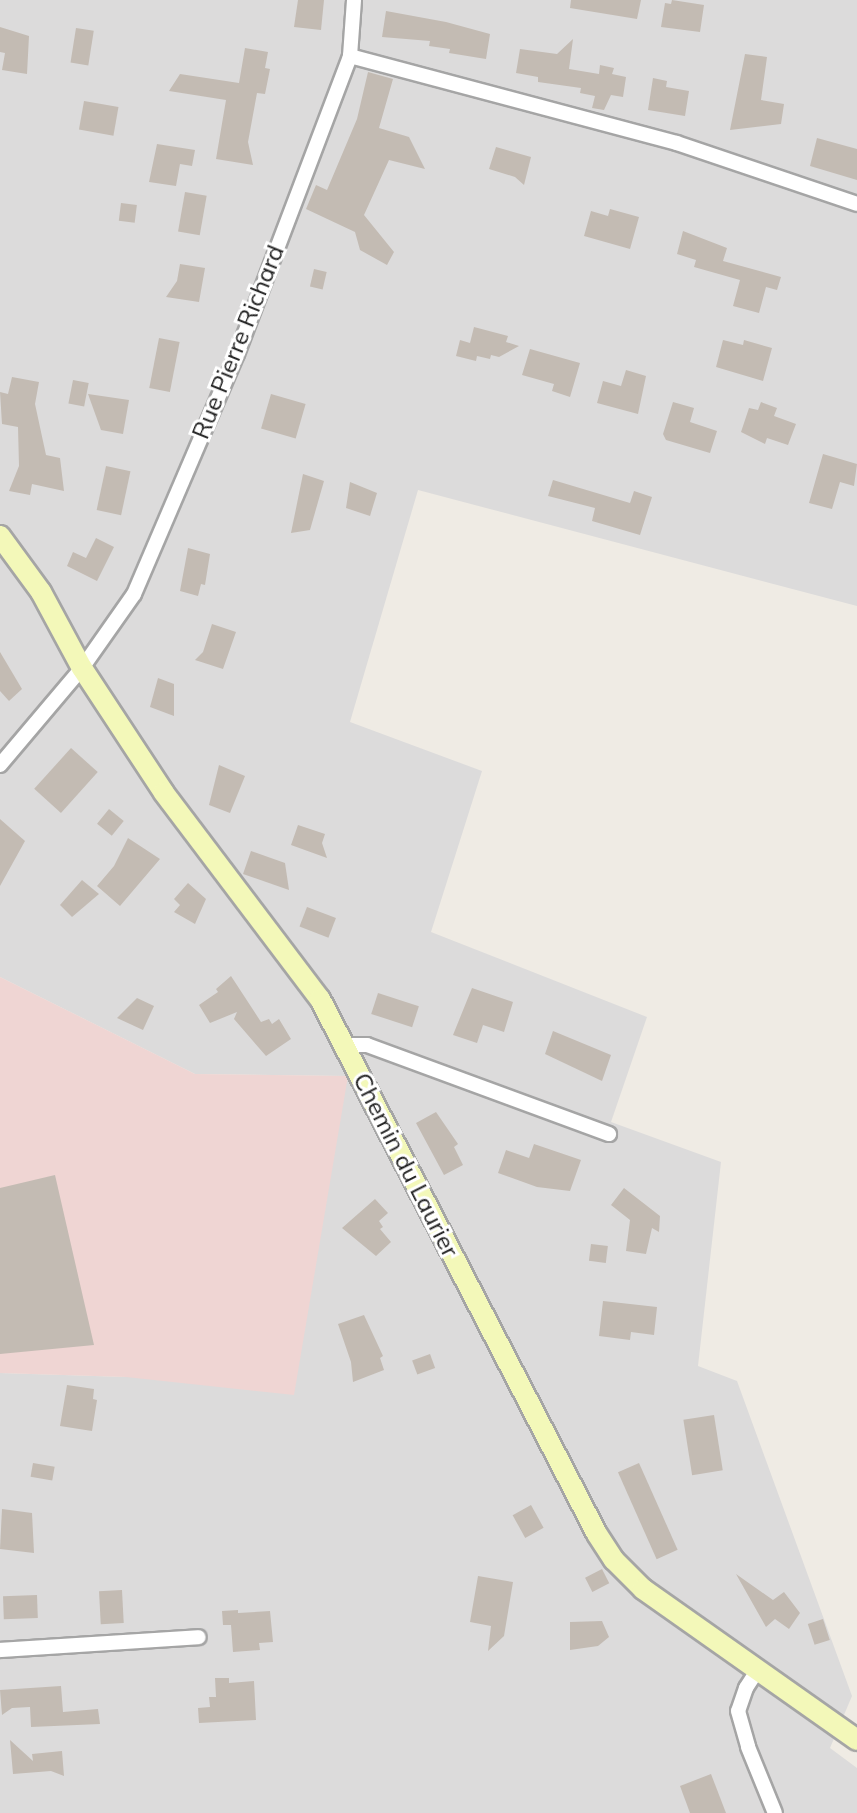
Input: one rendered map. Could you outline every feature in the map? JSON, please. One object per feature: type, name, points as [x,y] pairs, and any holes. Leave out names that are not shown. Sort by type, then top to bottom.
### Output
[{"type":"street","name":"Rue Pierre Richard","points":[[0,765],[82,668],[134,594],[237,354],[350,56],[354,0]]},
{"type":"street","points":[[350,56],[677,143],[857,204]]},
{"type":"street","name":"Chemin du Laurier","points":[[0,536],[41,592],[82,668],[164,793],[320,999],[597,1534],[614,1560],[643,1589],[857,1740]]},
{"type":"street","points":[[344,1045],[367,1045],[609,1134]]},
{"type":"street","points":[[0,1650],[199,1637]]},
{"type":"street","points":[[757,1671],[746,1688],[738,1711],[748,1747],[775,1813]]},
{"type":"shaded area","points":[[0,0],[857,0],[857,606],[418,490],[350,722],[482,771],[431,932],[647,1017],[611,1122],[721,1162],[698,1366],[737,1381],[852,1696],[830,1748],[857,1768],[857,1813],[0,1813],[0,1373],[126,1377],[347,1076],[195,1074],[0,977]]},
{"type":"shaded area","points":[[0,977],[195,1074],[348,1076],[294,1395],[126,1377],[0,1373]]},
{"type":"building","points":[[298,0],[324,0],[321,30],[294,27]]},
{"type":"building","points":[[571,0],[641,0],[637,19],[570,8]]},
{"type":"building","points":[[672,0],[704,5],[700,32],[661,27],[665,3],[671,4]]},
{"type":"building","points":[[386,11],[490,34],[486,59],[449,53],[450,49],[429,46],[430,41],[382,37]]},
{"type":"building","points":[[0,27],[29,36],[27,74],[2,70],[5,53],[0,52]]},
{"type":"building","points":[[76,28],[94,31],[88,65],[71,63]]},
{"type":"building","points":[[573,39],[569,69],[599,74],[600,65],[614,68],[612,74],[626,77],[623,97],[611,95],[604,110],[592,108],[595,96],[580,93],[581,88],[538,82],[538,77],[516,73],[520,49],[557,54]]},
{"type":"building","points":[[245,48],[268,52],[265,68],[270,69],[265,94],[257,93],[248,142],[253,165],[216,159],[226,100],[169,91],[180,74],[239,83]]},
{"type":"building","points":[[745,54],[767,57],[761,100],[784,104],[781,124],[730,130]]},
{"type":"building","points":[[368,72],[393,79],[379,128],[409,137],[425,169],[389,160],[364,215],[394,252],[387,265],[360,250],[355,232],[306,209],[316,185],[327,190],[357,119]]},
{"type":"building","points":[[653,78],[667,81],[666,87],[689,91],[685,116],[648,110]]},
{"type":"building","points":[[84,101],[118,107],[113,136],[79,130]]},
{"type":"building","points":[[817,138],[857,149],[857,180],[810,166]]},
{"type":"building","points":[[157,144],[195,150],[192,166],[180,164],[176,186],[149,182]]},
{"type":"building","points":[[496,147],[531,157],[524,185],[515,177],[489,169]]},
{"type":"building","points":[[185,192],[207,196],[200,235],[178,231]]},
{"type":"building","points":[[121,203],[137,205],[135,223],[119,221]]},
{"type":"building","points":[[610,209],[639,217],[630,249],[584,236],[591,211],[608,216]]},
{"type":"building","points":[[683,231],[727,248],[723,261],[781,277],[777,290],[766,287],[759,313],[733,306],[740,280],[694,267],[696,260],[677,254]]},
{"type":"building","points":[[180,264],[205,268],[199,302],[166,297],[177,281]]},
{"type":"building","points":[[314,269],[327,272],[323,289],[310,287]]},
{"type":"building","points":[[474,327],[508,336],[506,342],[519,346],[499,357],[491,355],[490,359],[477,356],[476,361],[456,356],[460,340],[470,343]]},
{"type":"building","points":[[159,338],[180,342],[170,392],[149,388]]},
{"type":"building","points":[[723,340],[743,345],[744,340],[772,348],[763,381],[716,367]]},
{"type":"building","points":[[530,349],[580,363],[570,397],[552,391],[554,384],[522,375]]},
{"type":"building","points":[[626,370],[646,376],[638,414],[597,403],[603,381],[621,386]]},
{"type":"building","points":[[12,377],[39,382],[35,404],[46,455],[60,458],[64,491],[32,484],[30,495],[9,491],[19,466],[18,427],[2,424],[0,392],[8,394]]},
{"type":"building","points":[[73,380],[89,383],[84,407],[68,404]]},
{"type":"building","points":[[88,394],[129,400],[123,434],[101,430]]},
{"type":"building","points":[[271,394],[306,404],[296,439],[261,429]]},
{"type":"building","points":[[673,402],[694,408],[690,422],[717,431],[710,453],[666,440],[663,434]]},
{"type":"building","points":[[761,402],[777,408],[774,416],[796,424],[788,445],[767,438],[765,444],[741,432],[749,408],[758,410]]},
{"type":"building","points":[[823,454],[857,464],[854,486],[840,482],[832,509],[809,503]]},
{"type":"building","points":[[106,466],[130,471],[121,515],[97,510]]},
{"type":"building","points":[[303,474],[324,481],[310,530],[291,533]]},
{"type":"building","points":[[553,480],[630,503],[634,491],[652,497],[640,535],[592,521],[595,508],[548,496]]},
{"type":"building","points":[[350,482],[377,493],[370,516],[346,508]]},
{"type":"building","points":[[96,538],[114,547],[97,581],[67,566],[73,552],[86,558]]},
{"type":"building","points":[[188,548],[210,554],[205,585],[201,584],[198,596],[180,591]]},
{"type":"building","points":[[212,624],[236,632],[223,669],[195,660],[203,652]]},
{"type":"building","points":[[0,652],[22,689],[9,701],[0,691]]},
{"type":"building","points":[[158,678],[174,684],[174,716],[150,707]]},
{"type":"building","points":[[71,748],[98,772],[61,813],[34,789]]},
{"type":"building","points":[[219,765],[245,776],[230,813],[209,805]]},
{"type":"building","points":[[109,809],[124,821],[112,836],[97,824]]},
{"type":"building","points":[[0,819],[25,841],[0,886]]},
{"type":"building","points":[[298,825],[325,834],[322,843],[327,858],[291,845]]},
{"type":"building","points":[[128,838],[160,859],[120,906],[97,886],[114,866]]},
{"type":"building","points":[[251,851],[285,863],[289,890],[243,874]]},
{"type":"building","points":[[82,880],[99,894],[72,917],[60,905]]},
{"type":"building","points":[[188,883],[206,899],[195,924],[174,912],[180,905],[174,899]]},
{"type":"building","points":[[307,907],[336,918],[328,938],[299,927]]},
{"type":"building","points":[[231,976],[261,1022],[269,1019],[272,1024],[279,1019],[291,1039],[266,1056],[234,1019],[237,1012],[210,1023],[199,1005],[218,992],[216,989]]},
{"type":"building","points":[[472,988],[513,1002],[504,1032],[483,1025],[477,1043],[453,1035]]},
{"type":"building","points":[[378,993],[419,1006],[412,1027],[371,1014]]},
{"type":"building","points":[[137,998],[154,1006],[143,1030],[117,1018]]},
{"type":"building","points":[[553,1031],[611,1055],[602,1081],[545,1054]]},
{"type":"building","points":[[436,1112],[458,1144],[454,1147],[463,1165],[444,1175],[416,1123]]},
{"type":"building","points":[[534,1144],[581,1160],[570,1191],[537,1187],[498,1173],[506,1150],[529,1158]]},
{"type":"building","points":[[55,1175],[94,1345],[0,1354],[0,1188]]},
{"type":"building","points":[[624,1188],[660,1216],[659,1232],[652,1228],[646,1254],[626,1251],[630,1220],[611,1205]]},
{"type":"building","points":[[375,1199],[388,1213],[379,1221],[383,1227],[380,1229],[391,1242],[376,1256],[342,1228]]},
{"type":"building","points":[[591,1244],[608,1246],[606,1263],[589,1261]]},
{"type":"building","points":[[603,1301],[657,1307],[654,1335],[631,1332],[630,1340],[599,1336]]},
{"type":"building","points":[[364,1315],[383,1356],[380,1358],[384,1370],[353,1382],[351,1362],[338,1324]]},
{"type":"building","points":[[430,1354],[435,1368],[417,1375],[412,1360]]},
{"type":"building","points":[[67,1385],[94,1389],[93,1399],[97,1400],[92,1431],[60,1426]]},
{"type":"building","points":[[714,1415],[723,1470],[692,1475],[683,1420]]},
{"type":"building","points":[[33,1463],[55,1467],[52,1481],[31,1477]]},
{"type":"building","points":[[639,1463],[678,1550],[657,1559],[618,1472]]},
{"type":"building","points":[[531,1505],[544,1528],[525,1538],[513,1515]]},
{"type":"building","points":[[2,1509],[32,1513],[34,1553],[0,1549]]},
{"type":"building","points":[[602,1569],[609,1583],[592,1592],[585,1578]]},
{"type":"building","points":[[736,1574],[773,1600],[784,1592],[800,1613],[789,1629],[775,1619],[766,1627]]},
{"type":"building","points":[[478,1576],[513,1582],[504,1636],[488,1651],[491,1626],[470,1622]]},
{"type":"building","points":[[122,1590],[124,1623],[101,1624],[99,1591]]},
{"type":"building","points":[[37,1595],[38,1618],[4,1619],[3,1596]]},
{"type":"building","points":[[238,1610],[238,1613],[270,1611],[273,1642],[259,1643],[260,1650],[233,1652],[231,1625],[223,1625],[222,1611]]},
{"type":"building","points":[[823,1619],[830,1640],[815,1645],[808,1624]]},
{"type":"building","points":[[602,1621],[609,1637],[598,1646],[570,1650],[570,1622]]},
{"type":"building","points":[[215,1678],[229,1678],[229,1683],[254,1681],[256,1720],[199,1723],[198,1708],[210,1707],[209,1697],[216,1697]]},
{"type":"building","points":[[61,1686],[63,1712],[98,1709],[100,1724],[31,1727],[30,1707],[12,1708],[2,1715],[0,1690]]},
{"type":"building","points":[[10,1740],[33,1761],[32,1754],[62,1751],[64,1776],[51,1771],[13,1774]]},
{"type":"building","points":[[711,1774],[726,1813],[690,1813],[680,1786]]}]
